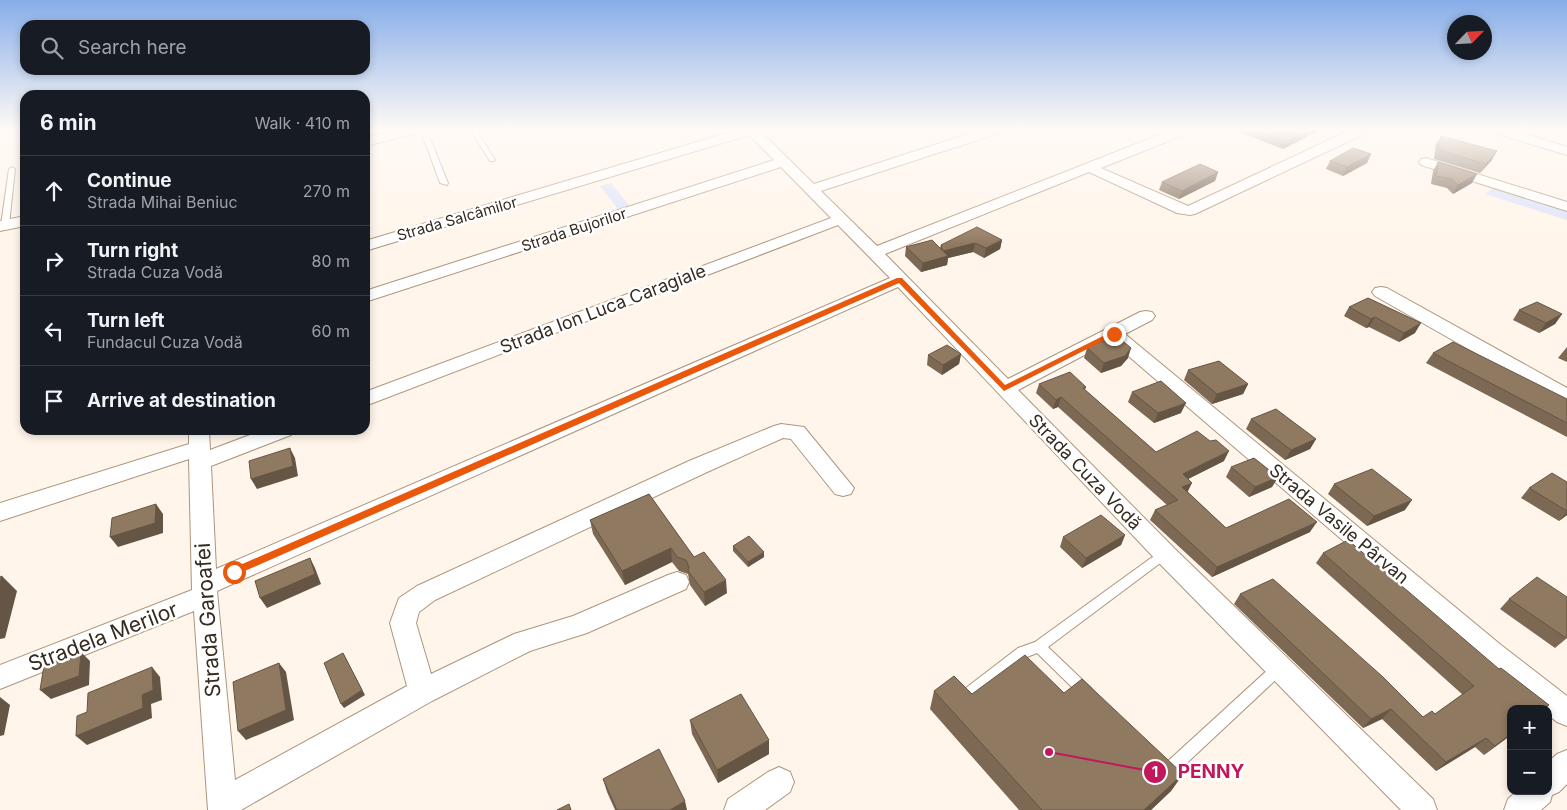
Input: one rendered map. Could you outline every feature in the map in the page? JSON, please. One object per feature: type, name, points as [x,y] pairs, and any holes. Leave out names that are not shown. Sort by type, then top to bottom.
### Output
[{"type":"street","name":"Strada Salcâmilor","points":[[370,245],[629,169]]},
{"type":"street","name":"Strada Bujorilor","points":[[370,295],[762,169]]},
{"type":"street","name":"Strada Cuza Vodă","points":[[790,169],[875,253],[1167,556],[1422,810]]},
{"type":"street","points":[[811,190],[876,169]]},
{"type":"street","points":[[875,253],[1089,169]]},
{"type":"street","points":[[1093,169],[1182,210],[1190,211],[1279,169]]},
{"type":"street","points":[[1447,169],[1567,208]]},
{"type":"street","name":"Strada Ion Luca Caragiale","points":[[370,397],[841,219]]},
{"type":"street","points":[[3,226],[20,222]]},
{"type":"street","name":"Stradela Merilor","points":[[0,677],[205,591],[900,280]]},
{"type":"street","points":[[1381,292],[1567,396]]},
{"type":"street","points":[[1004,388],[1114,334],[1146,316]]},
{"type":"street","name":"Strada Vasile Pârvan","points":[[1114,334],[1485,647],[1567,713]]},
{"type":"street","points":[[422,692],[402,623],[408,606],[426,594],[697,467],[781,431],[797,432],[843,488]]},
{"type":"street","points":[[0,512],[199,447],[259,435]]},
{"type":"street","name":"Strada Garoafei","points":[[199,447],[205,591],[223,807]]},
{"type":"street","points":[[223,807],[422,692],[523,642],[578,625],[677,582]]},
{"type":"street","points":[[1552,778],[1567,764]]},
{"type":"street","points":[[739,810],[779,782]]},
{"type":"street","points":[[1519,810],[1535,795]]},
{"type":"lane","points":[[3,226],[12,169]]},
{"type":"lane","points":[[439,169],[444,183]]},
{"type":"lane","points":[[964,698],[1023,652],[1039,647],[1154,561],[1167,556]]},
{"type":"lane","points":[[1039,647],[1096,702]]},
{"type":"lane","points":[[1154,757],[1168,771],[1278,668]]},
{"type":"shaded area","points":[[611,183],[631,208],[620,212],[600,186]]},
{"type":"shaded area","points":[[1498,184],[1567,207],[1567,220],[1485,194]]},
{"type":"building","points":[[1190,169],[1211,169],[1218,172],[1182,191],[1162,182]]},
{"type":"building","points":[[1437,169],[1460,169],[1477,174],[1458,185],[1452,179],[1436,176]]},
{"type":"building","points":[[977,227],[1002,240],[986,248],[975,243],[943,251],[941,245]]},
{"type":"building","points":[[932,240],[948,256],[923,263],[906,247]]},
{"type":"building","points":[[1368,298],[1421,323],[1404,333],[1375,317],[1371,319],[1349,307]]},
{"type":"building","points":[[1537,302],[1562,314],[1546,323],[1519,310]]},
{"type":"building","points":[[1117,336],[1131,348],[1125,356],[1104,363],[1087,348],[1095,344]]},
{"type":"building","points":[[1453,342],[1567,399],[1567,423],[1433,353]]},
{"type":"building","points":[[947,345],[961,354],[943,365],[928,355]]},
{"type":"building","points":[[1219,361],[1248,384],[1217,394],[1188,370]]},
{"type":"building","points":[[1070,372],[1086,387],[1083,388],[1156,452],[1197,431],[1210,441],[1216,440],[1229,451],[1183,474],[1192,483],[1182,487],[1226,528],[1289,499],[1317,522],[1217,567],[1155,510],[1178,500],[1061,397],[1056,400],[1039,384]]},
{"type":"building","points":[[1161,381],[1186,403],[1158,413],[1132,392]]},
{"type":"building","points":[[1276,409],[1316,439],[1291,450],[1251,419]]},
{"type":"building","points":[[290,448],[293,466],[251,479],[249,461]]},
{"type":"building","points":[[1254,458],[1278,477],[1255,487],[1231,467]]},
{"type":"building","points":[[1372,469],[1412,500],[1374,516],[1334,484]]},
{"type":"building","points":[[1552,473],[1567,482],[1567,511],[1529,488]]},
{"type":"building","points":[[649,494],[694,557],[704,552],[726,580],[704,592],[688,571],[689,567],[686,560],[677,557],[671,548],[622,571],[590,520]]},
{"type":"building","points":[[156,504],[155,523],[110,537],[112,518]]},
{"type":"building","points":[[1101,515],[1125,535],[1086,558],[1063,537]]},
{"type":"building","points":[[749,536],[764,552],[748,562],[733,546]]},
{"type":"building","points":[[1348,540],[1499,669],[1501,668],[1549,705],[1507,705],[1507,737],[1495,746],[1486,738],[1446,762],[1391,709],[1371,719],[1240,594],[1273,579],[1383,677],[1423,717],[1432,711],[1435,714],[1474,686],[1323,553]]},
{"type":"building","points":[[310,558],[315,574],[260,598],[255,581]]},
{"type":"building","points":[[1537,577],[1567,597],[1566,638],[1509,599]]},
{"type":"building","points":[[81,652],[79,676],[40,690],[44,665]]},
{"type":"building","points":[[343,653],[362,690],[341,704],[324,663]]},
{"type":"building","points":[[1025,655],[1064,693],[1082,679],[1183,774],[1144,810],[1042,810],[934,691],[954,676],[972,694]]},
{"type":"building","points":[[279,663],[286,710],[238,731],[233,682]]},
{"type":"building","points":[[152,667],[153,690],[142,695],[143,708],[76,736],[77,716],[87,712],[88,693]]},
{"type":"building","points":[[741,694],[769,740],[717,770],[690,720]]},
{"type":"building","points":[[659,749],[685,801],[670,810],[617,810],[603,779]]},
{"type":"building","points":[[569,804],[571,810],[557,810]]},
{"type":"place","name":"PENNY","points":[[1049,752]]},
{"type":"route","points":[[234,572],[900,280],[1004,388],[1013,386],[1114,334]]}]
